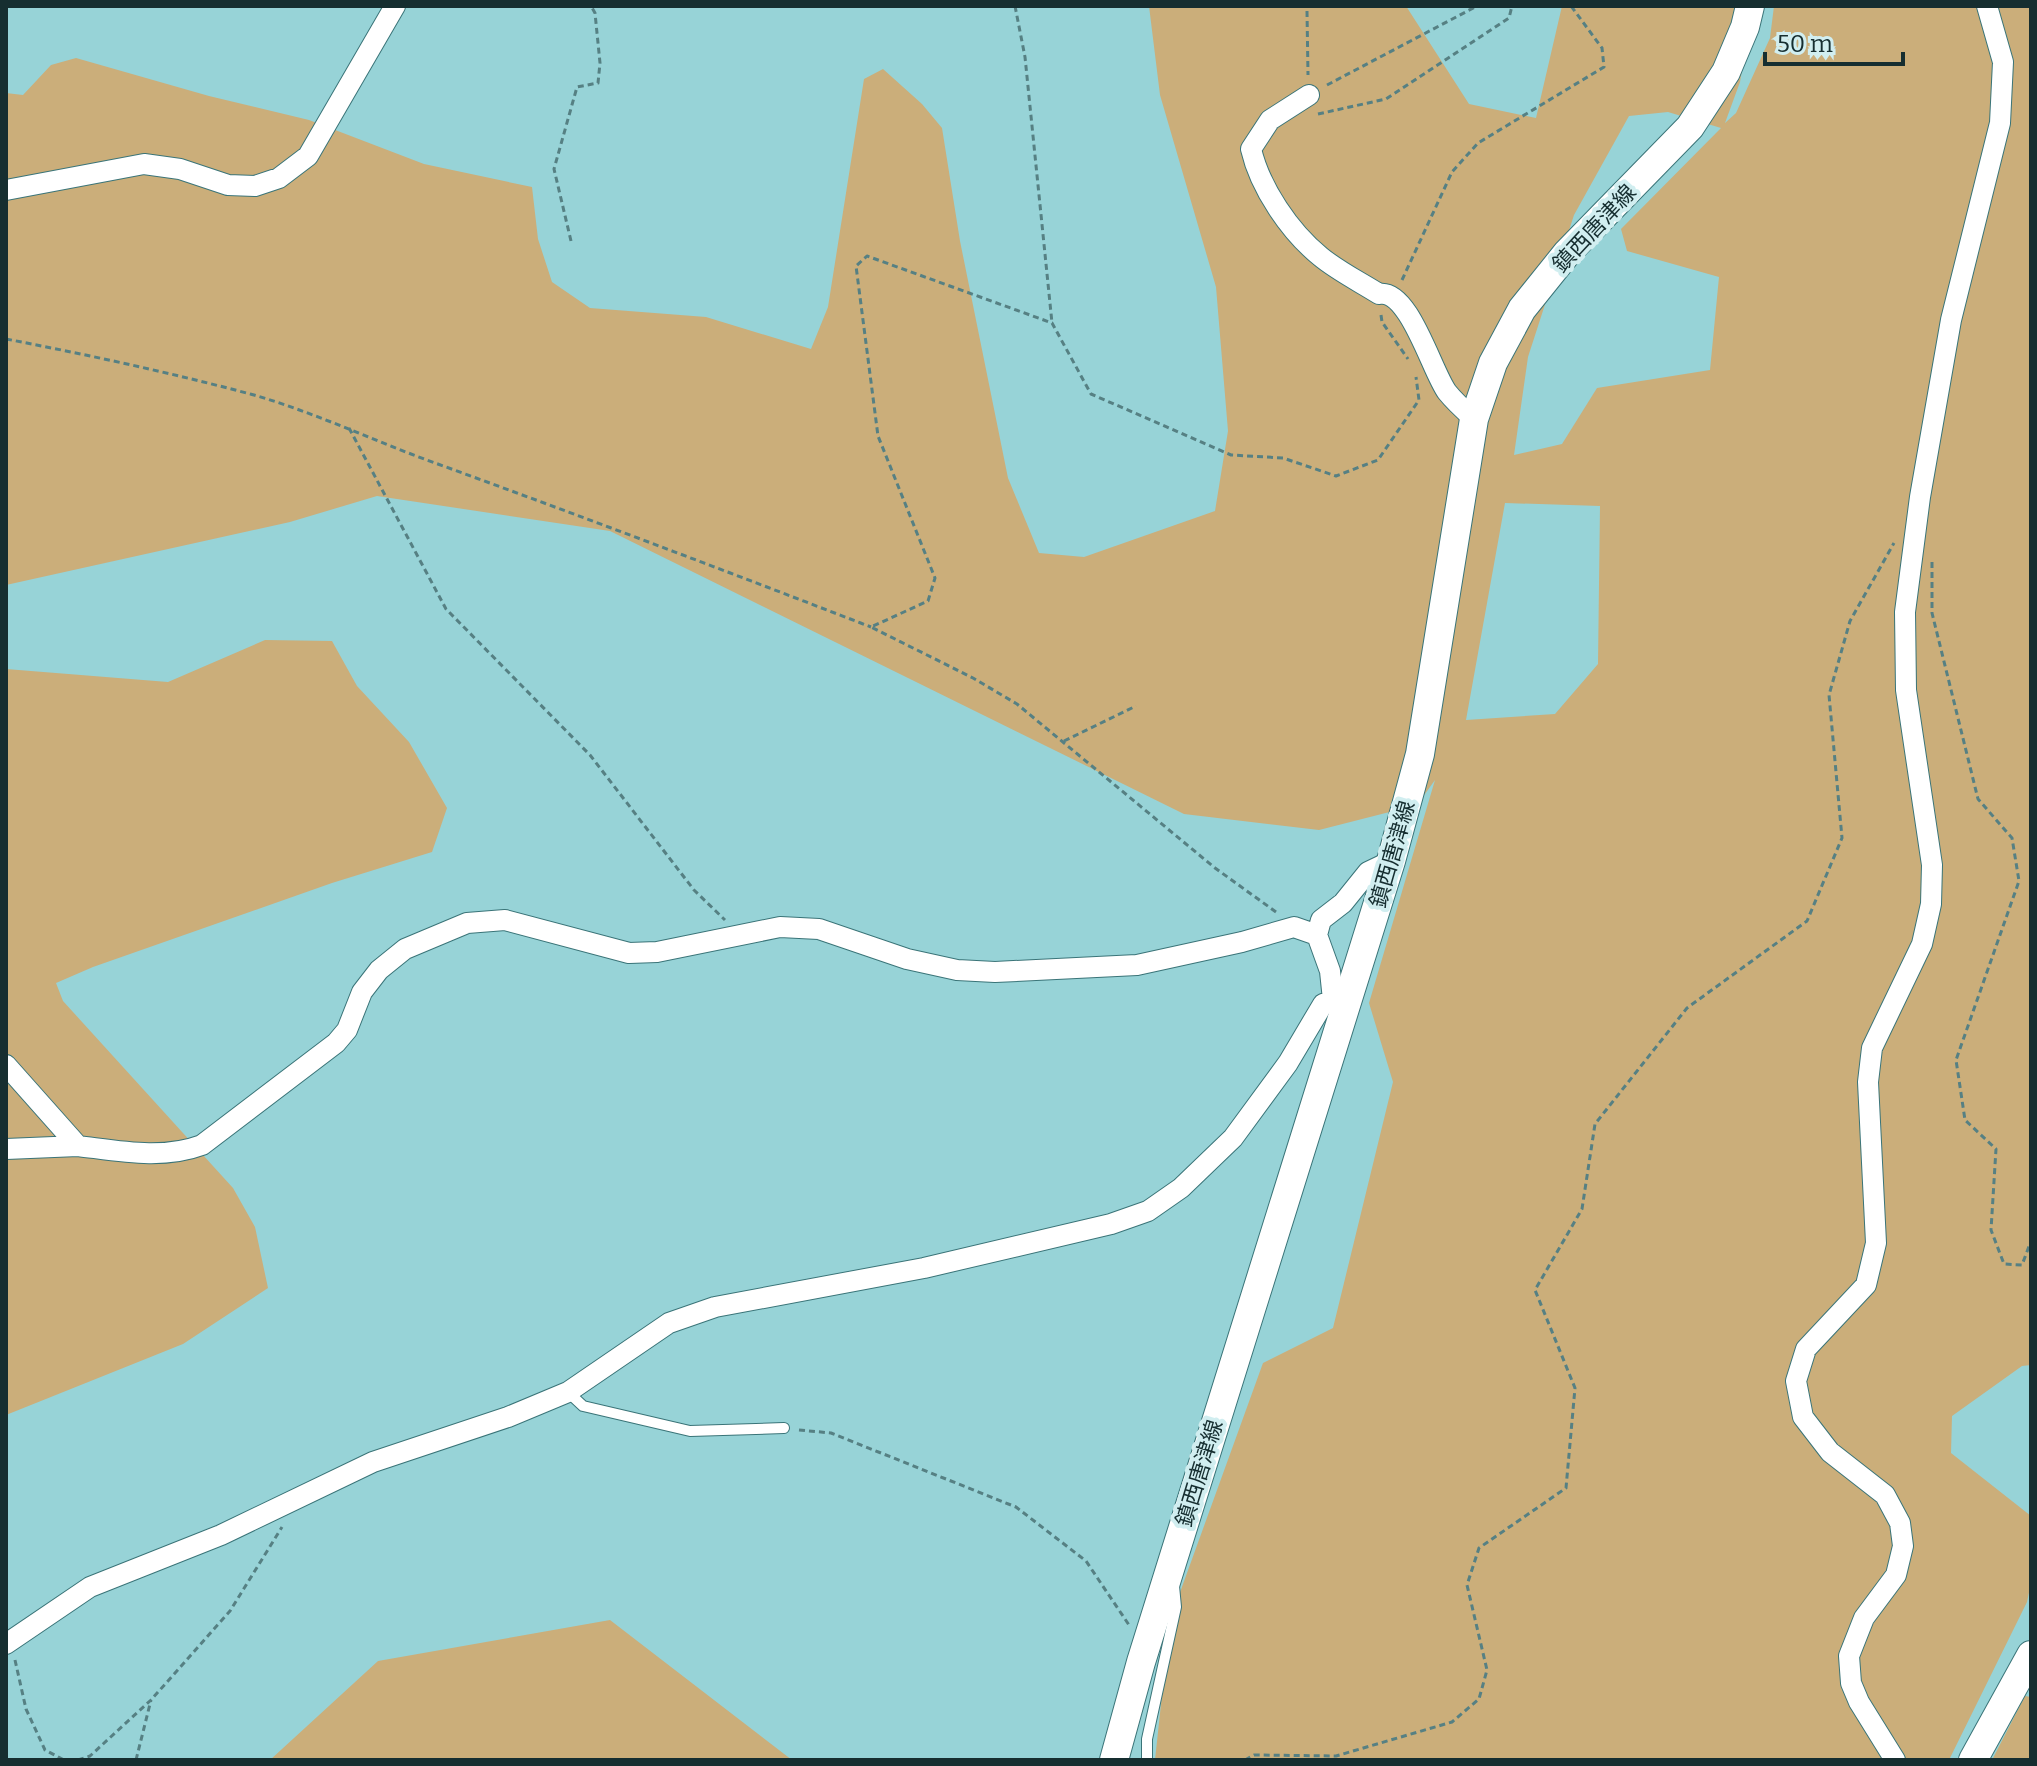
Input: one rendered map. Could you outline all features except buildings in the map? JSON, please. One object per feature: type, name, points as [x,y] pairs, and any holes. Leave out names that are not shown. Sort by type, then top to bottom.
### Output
[{"type":"main road","name":"鎮西唐津線","points":[[1114,1760],[1339,1002],[1391,861],[1420,754],[1474,419],[1493,363],[1522,309],[1567,253],[1690,127],[1726,72],[1745,27],[1750,6]]},
{"type":"main road","points":[[1973,1760],[2031,1655]]},
{"type":"street","points":[[6,190],[144,164],[180,169],[228,185],[255,186],[279,178],[308,156],[395,6]]},
{"type":"street","points":[[1895,1760],[1859,1702],[1851,1683],[1849,1656],[1864,1618],[1896,1575],[1903,1546],[1900,1523],[1885,1495],[1830,1452],[1803,1417],[1796,1381],[1806,1349],[1866,1285],[1876,1243],[1868,1082],[1872,1048],[1922,944],[1931,904],[1932,865],[1906,690],[1905,612],[1920,497],[1951,320],[2000,123],[2003,62],[1987,6]]},
{"type":"street","points":[[1309,95],[1270,120],[1251,149],[1256,171],[1278,210],[1320,257],[1387,295],[1424,344],[1446,391],[1474,419]]},
{"type":"street","points":[[8,1642],[90,1587],[221,1535],[373,1462],[508,1417],[568,1392],[669,1323],[715,1307],[924,1268],[1111,1224],[1148,1211],[1181,1188],[1233,1138],[1288,1063],[1323,1004],[1339,1002],[1317,935],[1321,920],[1343,903],[1368,872],[1391,861]]},
{"type":"street","points":[[6,1149],[78,1146],[141,1154],[182,1152],[202,1145],[336,1043],[347,1030],[362,992],[388,963],[405,949],[467,923],[505,920],[629,953],[657,952],[780,927],[819,929],[907,959],[957,970],[995,972],[1137,965],[1294,927],[1317,935]]},
{"type":"street","points":[[6,1065],[78,1146]]},
{"type":"lane","points":[[568,1392],[583,1406],[690,1431],[784,1428]]},
{"type":"lane","points":[[1147,1760],[1147,1739],[1176,1607],[1171,1565]]},
{"type":"path","points":[[571,241],[554,169],[577,87],[598,83],[600,63],[595,13],[591,6]]},
{"type":"path","points":[[1015,6],[1025,57],[1052,323],[1091,394],[1231,455],[1283,458],[1336,476],[1378,460],[1419,400],[1416,370],[1382,322],[1387,295],[1452,172],[1478,143],[1604,67],[1602,48],[1571,6]]},
{"type":"path","points":[[1307,11],[1309,95],[1477,6]]},
{"type":"path","points":[[1306,120],[1319,113],[1386,99],[1509,18],[1512,6]]},
{"type":"path","points":[[871,627],[928,601],[935,578],[878,436],[856,266],[867,256],[1052,323]]},
{"type":"path","points":[[6,339],[90,355],[255,396],[349,428],[871,627],[973,678],[1017,704],[1215,868],[1294,927]]},
{"type":"path","points":[[349,428],[446,609],[590,755],[694,890],[739,933]]},
{"type":"path","points":[[1245,1760],[1254,1755],[1336,1756],[1452,1722],[1479,1699],[1487,1670],[1467,1585],[1479,1548],[1566,1488],[1575,1388],[1535,1290],[1582,1209],[1595,1124],[1687,1008],[1807,921],[1842,838],[1829,695],[1850,621],[1896,538]]},
{"type":"path","points":[[1932,555],[1932,613],[1978,799],[2012,838],[2019,881],[1956,1060],[1965,1120],[1996,1149],[1991,1230],[2004,1264],[2022,1265],[2031,1241]]},
{"type":"path","points":[[1064,741],[1136,706]]},
{"type":"path","points":[[784,1428],[831,1433],[1016,1507],[1086,1561],[1136,1635],[1141,1662]]},
{"type":"path","points":[[78,1760],[90,1756],[151,1700],[230,1611],[301,1497]]},
{"type":"path","points":[[8,1642],[26,1709],[45,1750],[64,1760]]},
{"type":"path","points":[[136,1760],[151,1700]]},
{"type":"shaded area","points":[[1149,6],[1406,6],[1469,104],[1536,118],[1562,6],[1753,6],[1740,82],[1725,123],[1736,113],[1770,38],[1774,6],[2031,6],[2031,1365],[2022,1366],[1952,1416],[1951,1453],[2031,1516],[2031,1583],[2027,1602],[1949,1760],[1155,1760],[1170,1620],[1263,1363],[1333,1328],[1393,1082],[1369,1003],[1435,780],[1417,805],[1319,830],[1184,814],[610,531],[377,496],[290,522],[6,585],[6,93],[23,95],[51,65],[76,58],[209,96],[309,120],[424,164],[532,187],[538,239],[552,282],[590,308],[706,317],[811,349],[828,307],[864,79],[883,69],[922,104],[942,128],[960,241],[1008,478],[1039,553],[1084,557],[1215,511],[1228,431],[1216,287],[1160,95]],"holes":[[[1668,112],[1721,128],[1621,229],[1627,251],[1719,277],[1710,370],[1597,388],[1562,444],[1514,455],[1528,357],[1574,215],[1629,116]],[[1505,503],[1600,506],[1598,664],[1555,714],[1466,720]]]},
{"type":"shaded area","points":[[265,640],[332,641],[357,686],[409,742],[447,808],[432,852],[332,883],[93,967],[56,983],[63,1001],[233,1188],[255,1227],[268,1288],[183,1344],[6,1415],[6,669],[168,682]]},
{"type":"shaded area","points":[[610,1620],[792,1760],[270,1760],[378,1661]]},
{"type":"shaded area","points":[[2025,1696],[2031,1697],[2031,1760],[1992,1760]]}]
